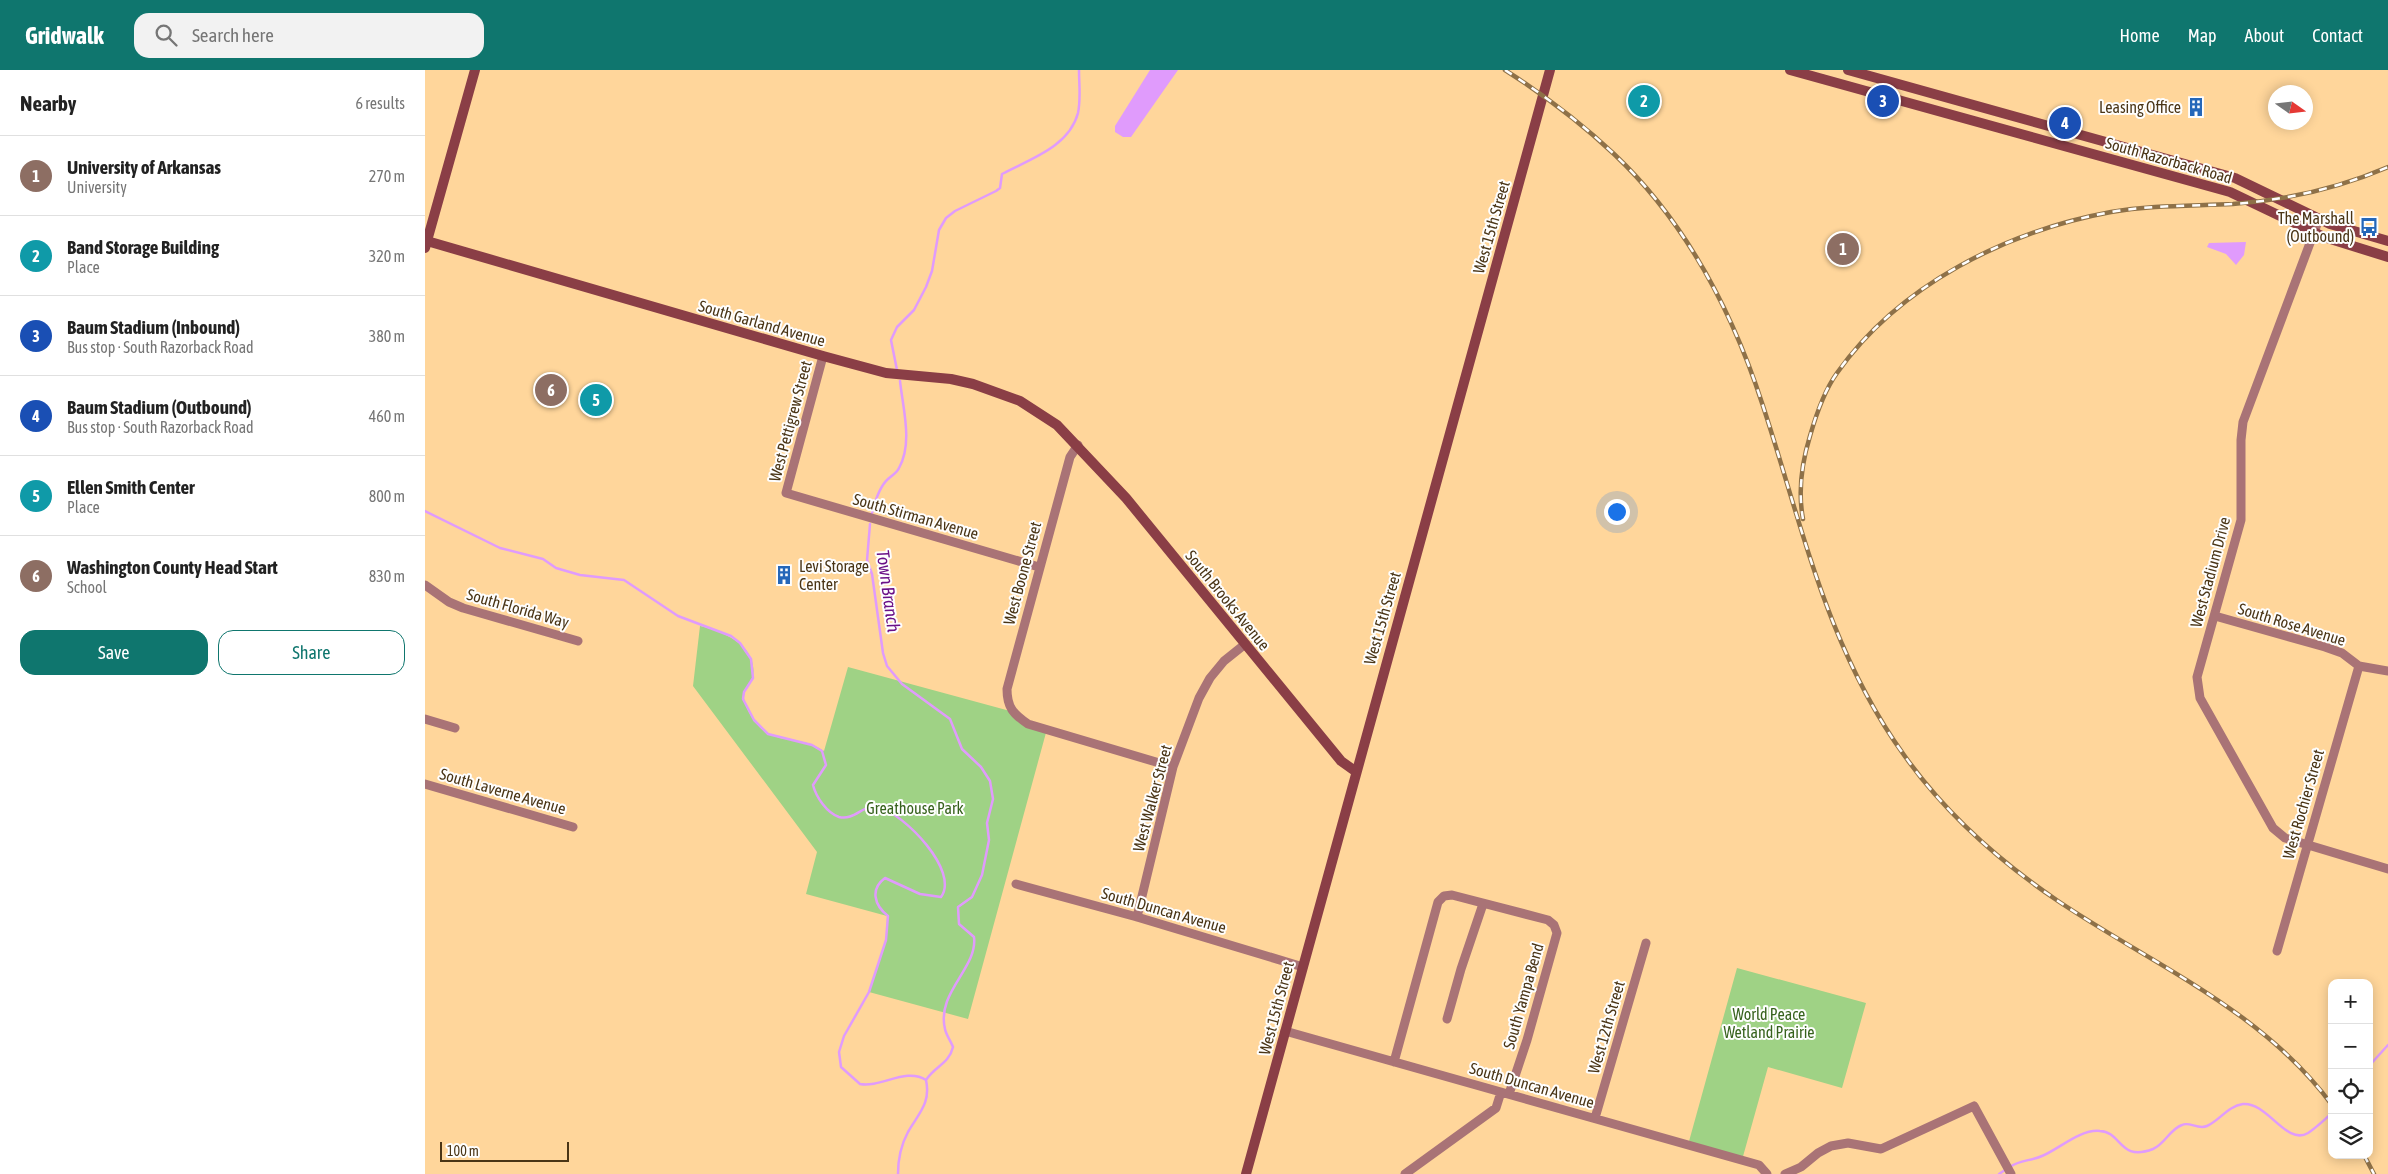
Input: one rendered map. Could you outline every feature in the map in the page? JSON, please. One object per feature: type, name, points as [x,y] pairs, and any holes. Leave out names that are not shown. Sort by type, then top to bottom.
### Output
[{"type":"main road","points":[[426,245],[475,70]]},
{"type":"main road","name":"West 15th Street","points":[[1246,1174],[1355,771],[1550,70]]},
{"type":"main road","name":"South Razorback Road","points":[[1790,70],[2230,192],[2314,232],[2388,257]]},
{"type":"main road","name":"South Razorback Road","points":[[1848,70],[2235,178],[2319,219],[2388,241]]},
{"type":"main road","name":"South Garland Avenue","points":[[426,245],[886,373],[951,379],[995,391],[1038,412],[1057,425],[1078,445]]},
{"type":"main road","name":"South Brooks Avenue","points":[[1078,445],[1126,498],[1341,761],[1355,771]]},
{"type":"street","name":"West Stadium Drive","points":[[2319,219],[2243,422],[2241,440],[2241,520],[2197,677],[2199,698],[2273,828],[2285,838],[2388,868]]},
{"type":"street","name":"West Pettigrew Street","points":[[786,494],[823,356]]},
{"type":"street","name":"West Boone Street","points":[[1078,445],[1070,457],[1039,567],[1007,689],[1007,701],[1011,710],[1029,724],[1173,767]]},
{"type":"street","name":"South Stirman Avenue","points":[[786,494],[1039,567]]},
{"type":"street","name":"South Florida Way","points":[[425,585],[449,602],[463,608],[578,641]]},
{"type":"street","name":"South Rose Avenue","points":[[2215,616],[2331,649],[2342,653],[2359,666],[2388,671]]},
{"type":"street","name":"West Walker Street","points":[[1137,917],[1173,767],[1199,698],[1210,678],[1223,661],[1245,645]]},
{"type":"street","name":"West Rochier Street","points":[[2277,951],[2359,666]]},
{"type":"street","points":[[425,719],[455,728]]},
{"type":"street","name":"South Laverne Avenue","points":[[425,784],[573,827]]},
{"type":"street","name":"South Duncan Avenue","points":[[1016,884],[1137,917],[1303,966]]},
{"type":"street","name":"South Yampa Bend","points":[[1394,1062],[1438,902],[1444,896],[1452,895],[1547,920],[1554,925],[1557,933],[1527,1040],[1505,1093]]},
{"type":"street","points":[[1447,1019],[1461,969],[1483,904]]},
{"type":"street","name":"West 12th Street","points":[[1595,1118],[1645,943]]},
{"type":"street","name":"South Duncan Avenue","points":[[1285,1031],[1759,1165],[1767,1174]]},
{"type":"street","points":[[1405,1174],[1496,1108],[1505,1093]]},
{"type":"street","points":[[1785,1174],[1831,1146],[1848,1143],[1881,1149],[1974,1106],[2011,1174]]},
{"type":"green space","name":"Greathouse Park","points":[[700,626],[729,636],[745,648],[753,666],[753,677],[744,694],[744,701],[753,720],[768,734],[780,738],[805,742],[824,751],[848,667],[1010,711],[1047,729],[968,1019],[869,992],[886,940],[887,916],[806,894],[817,852],[693,686]]},
{"type":"green space","name":"World Peace Wetland Prairie","points":[[1737,968],[1866,1003],[1842,1088],[1768,1067],[1742,1160],[1688,1145]]},
{"type":"shaded area","points":[[1150,70],[1178,70],[1131,137],[1123,137],[1115,132],[1115,126]]},
{"type":"shaded area","points":[[2246,242],[2244,255],[2236,265],[2226,254],[2207,247],[2209,243]]},
{"type":"waterway","name":"Town Branch","points":[[897,370],[891,340],[897,327],[914,310],[926,287],[932,271],[939,230],[946,218],[955,211],[996,191],[1000,188],[1002,174],[1047,151],[1066,135],[1078,113],[1080,97],[1079,70]]},
{"type":"waterway","name":"Town Branch","points":[[872,513],[880,490],[885,482],[896,473],[903,458],[906,426],[900,381]]},
{"type":"waterway","points":[[425,511],[500,548],[543,559],[556,568],[580,575],[624,580],[678,616],[731,636],[740,643],[751,659],[753,678],[744,692],[743,699],[754,720],[768,734],[812,745],[822,751],[826,765],[813,785],[819,799],[826,808],[835,815],[845,818],[869,807],[879,807],[902,820],[927,845],[943,873],[945,886],[941,897],[920,894],[885,878],[880,882],[877,887],[876,897],[883,912],[888,916],[886,940],[869,992],[844,1036],[839,1052],[841,1067],[860,1084],[876,1083],[910,1076],[926,1080]]},
{"type":"waterway","name":"Town Branch","points":[[870,524],[867,560],[872,574],[883,653],[887,666],[902,684],[950,719],[962,749],[981,767],[990,781],[993,799],[987,823],[989,840],[982,875],[972,897],[958,907],[959,924],[974,937],[974,948],[946,1003],[944,1016],[946,1031],[953,1047],[945,1061],[926,1080],[927,1095],[925,1102],[903,1142],[898,1174]]},
{"type":"waterway","points":[[2373,1062],[2388,1045]]},
{"type":"waterway","points":[[2010,1167],[2049,1153],[2077,1136],[2092,1131],[2107,1133],[2127,1149],[2133,1152],[2142,1152],[2157,1147],[2178,1127],[2185,1124],[2200,1127],[2207,1126],[2228,1110],[2243,1104],[2252,1105],[2261,1110],[2292,1134],[2308,1133],[2328,1117]]},
{"type":"waterway","points":[[1999,1174],[2005,1170]]},
{"type":"railway","points":[[1505,70],[1561,109],[1614,154],[1663,209],[1685,239],[1704,271],[1722,303],[1751,371],[1805,542],[1836,630],[1877,714],[1920,776],[1955,816],[1994,853],[2058,901],[2204,991],[2240,1016],[2273,1042],[2304,1072],[2328,1100]]},
{"type":"railway","points":[[1803,519],[1801,488],[1805,456],[1824,395],[1832,380],[1862,342],[1891,313],[1924,288],[1958,267],[1995,248],[2033,233],[2072,221],[2111,212],[2141,208],[2233,204],[2292,196],[2351,181],[2388,167]]},
{"type":"railway","points":[[2366,1159],[2374,1174]]},
{"type":"place","name":"Band Storage Building","points":[[1644,101]]},
{"type":"place","name":"Baum Stadium (Inbound)","points":[[1883,101]]},
{"type":"place","name":"Leasing Office","points":[[2196,107]]},
{"type":"place","name":"Baum Stadium (Outbound)","points":[[2065,123]]},
{"type":"place","name":"The Marshall (Outbound)","points":[[2369,227]]},
{"type":"place","name":"University of Arkansas","points":[[1843,249]]},
{"type":"place","name":"Washington County Head Start","points":[[551,390]]},
{"type":"place","name":"Ellen Smith Center","points":[[596,400]]},
{"type":"place","name":"Levi Storage Center","points":[[784,575]]}]
